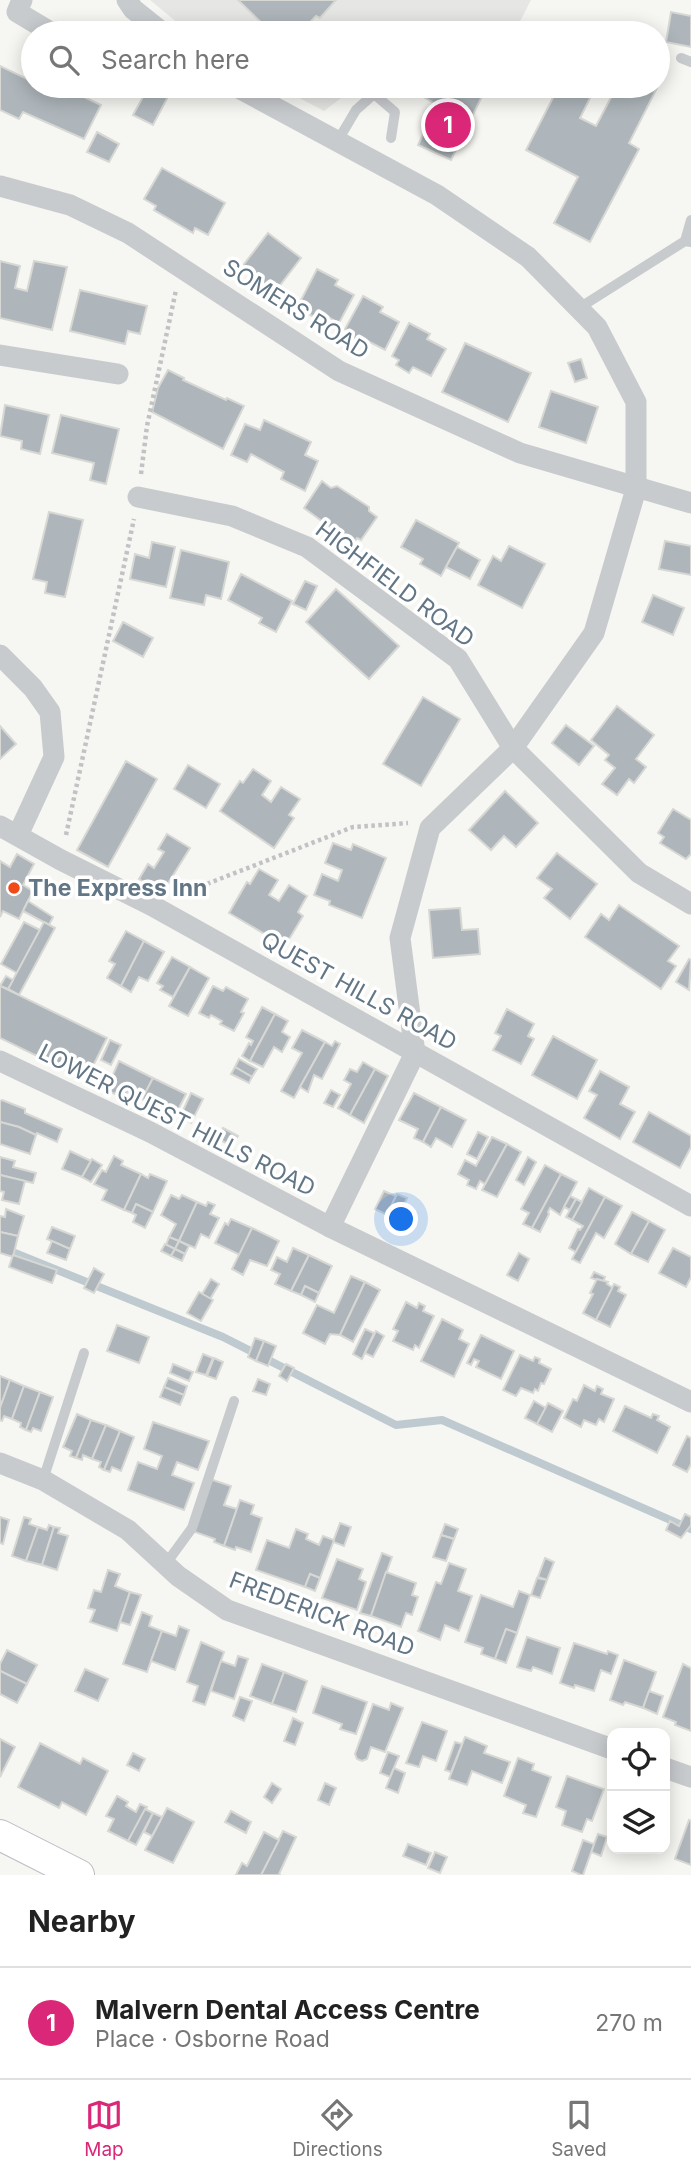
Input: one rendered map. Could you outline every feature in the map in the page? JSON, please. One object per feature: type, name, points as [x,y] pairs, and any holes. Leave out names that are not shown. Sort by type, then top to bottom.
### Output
[{"type":"street","points":[[22,0],[17,12],[32,21]]},
{"type":"street","points":[[127,0],[133,9],[148,21]]},
{"type":"street","points":[[257,98],[437,195],[528,257],[597,327],[636,402],[636,489],[594,633],[513,748],[430,828],[400,938],[415,1052]]},
{"type":"street","name":"SOMERS ROAD","points":[[0,186],[70,205],[128,233],[339,371],[520,453],[691,503]]},
{"type":"street","points":[[0,355],[118,374]]},
{"type":"street","name":"HIGHFIELD ROAD","points":[[140,498],[232,516],[307,547],[458,659],[513,748],[639,873],[691,904]]},
{"type":"street","points":[[0,655],[33,688],[50,712],[54,757],[9,830]]},
{"type":"street","name":"QUEST HILLS ROAD","points":[[9,830],[150,905],[691,1206]]},
{"type":"street","name":"LOWER QUEST HILLS ROAD","points":[[330,1227],[415,1052]]},
{"type":"street","name":"LOWER QUEST HILLS ROAD","points":[[0,1061],[150,1132],[330,1227],[691,1402]]},
{"type":"street","name":"FREDERICK ROAD","points":[[0,1464],[43,1480],[128,1530],[165,1565],[227,1610],[607,1747]]},
{"type":"street","points":[[670,1770],[691,1777]]},
{"type":"street","points":[[0,1835],[79,1875]]},
{"type":"lane","points":[[337,142],[356,110],[370,98]]},
{"type":"lane","points":[[378,98],[395,113],[391,138]]},
{"type":"lane","points":[[579,308],[688,241],[691,220]]},
{"type":"lane","points":[[43,1480],[84,1353]]},
{"type":"lane","points":[[165,1565],[191,1528],[234,1401]]},
{"type":"path","points":[[61,860],[140,498],[139,485],[147,426],[181,266]]},
{"type":"path","points":[[150,905],[353,827],[437,821]]},
{"type":"shaded area","points":[[150,0],[531,0],[520,21],[175,21]]},
{"type":"shaded area","points":[[300,98],[341,98],[324,111]]},
{"type":"building","points":[[238,0],[336,0],[320,18],[316,16],[311,21],[260,21]]},
{"type":"building","points":[[671,12],[691,16],[691,47],[670,43]]},
{"type":"building","points":[[0,66],[21,76],[21,98],[86,98],[101,105],[84,139],[23,112],[19,119],[0,110]]},
{"type":"building","points":[[142,98],[167,98],[153,125],[133,115]]},
{"type":"building","points":[[425,98],[481,98],[451,160],[418,145],[437,105]]},
{"type":"building","points":[[553,98],[590,98],[580,118],[596,126],[611,98],[652,98],[629,143],[639,149],[590,242],[554,223],[578,177],[526,150]]},
{"type":"building","points":[[97,132],[119,144],[109,162],[87,152]]},
{"type":"building","points":[[162,168],[225,203],[208,235],[195,228],[193,233],[154,210],[156,206],[144,199]]},
{"type":"building","points":[[268,233],[301,258],[274,293],[241,268]]},
{"type":"building","points":[[0,261],[20,266],[15,288],[27,291],[34,261],[67,267],[52,330],[0,318]]},
{"type":"building","points":[[317,269],[338,280],[335,285],[354,295],[339,323],[321,313],[318,319],[304,312],[307,306],[300,302]]},
{"type":"building","points":[[80,290],[147,306],[140,334],[128,331],[125,344],[70,331]]},
{"type":"building","points":[[363,296],[383,307],[380,312],[399,322],[385,350],[366,340],[363,346],[349,339],[352,333],[345,329]]},
{"type":"building","points":[[409,323],[430,334],[427,339],[446,349],[431,376],[413,367],[409,373],[396,365],[399,360],[392,356]]},
{"type":"building","points":[[465,343],[531,373],[508,422],[442,392]]},
{"type":"building","points":[[581,359],[587,378],[575,382],[568,363]]},
{"type":"building","points":[[168,370],[184,378],[183,380],[244,406],[223,449],[152,412],[158,388]]},
{"type":"building","points":[[551,391],[598,407],[586,443],[539,427]]},
{"type":"building","points":[[5,405],[49,415],[40,454],[21,449],[22,441],[0,436]]},
{"type":"building","points":[[61,415],[119,429],[106,484],[90,480],[94,463],[52,453]]},
{"type":"building","points":[[264,420],[311,442],[305,455],[318,461],[305,491],[281,479],[284,472],[251,454],[247,462],[231,455],[245,424],[260,430]]},
{"type":"building","points":[[322,481],[331,488],[337,486],[369,507],[369,511],[377,517],[361,540],[357,538],[353,544],[304,508]]},
{"type":"building","points":[[49,512],[83,520],[65,597],[45,593],[47,582],[33,579]]},
{"type":"building","points":[[416,520],[459,543],[441,576],[420,564],[423,559],[401,547]]},
{"type":"building","points":[[665,541],[691,546],[691,575],[659,569]]},
{"type":"building","points":[[152,542],[175,547],[166,587],[130,579],[135,554],[149,558]]},
{"type":"building","points":[[509,546],[545,564],[522,608],[478,585],[493,556],[501,561]]},
{"type":"building","points":[[457,547],[480,560],[470,579],[446,567]]},
{"type":"building","points":[[181,550],[229,562],[221,599],[206,595],[204,605],[170,598]]},
{"type":"building","points":[[241,574],[292,601],[276,632],[259,623],[262,618],[228,600]]},
{"type":"building","points":[[305,581],[317,586],[306,610],[293,604]]},
{"type":"building","points":[[336,589],[399,646],[369,679],[306,622]]},
{"type":"building","points":[[653,595],[684,608],[673,635],[642,622]]},
{"type":"building","points":[[123,622],[153,638],[143,657],[113,641]]},
{"type":"building","points":[[423,697],[460,719],[421,786],[383,764]]},
{"type":"building","points":[[617,706],[654,735],[636,759],[646,767],[634,783],[629,779],[617,795],[602,784],[615,768],[605,760],[609,755],[591,740]]},
{"type":"building","points":[[566,725],[594,746],[579,765],[552,743]]},
{"type":"building","points":[[0,726],[16,744],[0,759]]},
{"type":"building","points":[[126,761],[157,779],[108,867],[77,850]]},
{"type":"building","points":[[188,765],[220,784],[206,808],[174,789]]},
{"type":"building","points":[[253,769],[271,781],[262,795],[271,802],[281,787],[300,799],[289,815],[294,818],[274,848],[220,811],[240,781],[243,783]]},
{"type":"building","points":[[505,791],[538,823],[516,847],[504,836],[491,850],[469,830]]},
{"type":"building","points":[[673,809],[691,820],[691,854],[686,859],[660,843],[664,837],[658,833]]},
{"type":"building","points":[[167,834],[190,848],[162,893],[139,879],[148,864],[154,868],[164,852],[158,849]]},
{"type":"building","points":[[333,843],[351,850],[353,844],[386,858],[362,918],[329,905],[330,901],[314,895],[322,874],[338,881],[342,870],[325,863]]},
{"type":"building","points":[[557,853],[597,884],[570,919],[544,898],[552,889],[537,878]]},
{"type":"building","name":"The Express Inn","points":[[17,854],[34,864],[23,885],[33,891],[19,919],[3,911],[0,917],[0,861],[10,867]]},
{"type":"building","points":[[259,869],[278,880],[269,895],[279,901],[289,885],[307,896],[298,912],[303,916],[285,946],[229,913],[247,882],[250,884]]},
{"type":"building","points":[[28,901],[53,917],[49,925],[23,911]]},
{"type":"building","points":[[619,905],[679,946],[668,961],[676,966],[661,989],[585,937],[601,914],[609,920]]},
{"type":"building","points":[[460,908],[462,930],[478,929],[480,954],[433,958],[429,910]]},
{"type":"building","points":[[24,922],[40,930],[17,973],[1,964]]},
{"type":"building","points":[[44,922],[55,928],[19,995],[8,989]]},
{"type":"building","points":[[126,931],[144,941],[121,986],[107,978],[115,964],[109,961]]},
{"type":"building","points":[[144,941],[164,952],[148,981],[139,977],[131,992],[121,986]]},
{"type":"building","points":[[172,957],[190,967],[173,997],[160,990],[163,986],[157,983]]},
{"type":"building","points":[[689,959],[691,960],[689,990],[676,982]]},
{"type":"building","points":[[190,967],[209,978],[188,1016],[169,1006]]},
{"type":"building","points":[[6,976],[13,980],[8,989],[0,986]]},
{"type":"building","points":[[0,986],[107,1038],[86,1080],[0,1038]]},
{"type":"building","points":[[213,986],[223,991],[226,987],[248,999],[234,1031],[220,1024],[222,1021],[211,1015],[209,1018],[199,1013]]},
{"type":"building","points":[[262,1007],[275,1014],[250,1061],[242,1056],[253,1041],[246,1037]]},
{"type":"building","points":[[507,1009],[534,1024],[528,1036],[534,1039],[521,1064],[493,1050],[501,1036],[495,1033]]},
{"type":"building","points":[[275,1014],[288,1021],[282,1032],[290,1037],[282,1052],[274,1047],[263,1067],[250,1061]]},
{"type":"building","points":[[302,1030],[325,1042],[294,1098],[281,1091],[302,1053],[292,1048]]},
{"type":"building","points":[[553,1036],[597,1060],[577,1099],[532,1075]]},
{"type":"building","points":[[110,1040],[121,1045],[111,1065],[101,1060]]},
{"type":"building","points":[[335,1041],[340,1044],[322,1079],[314,1075],[308,1092],[300,1087],[325,1042],[332,1046]]},
{"type":"building","points":[[239,1059],[257,1069],[252,1077],[235,1067]]},
{"type":"building","points":[[119,1061],[153,1078],[142,1099],[127,1092],[124,1098],[106,1090]]},
{"type":"building","points":[[363,1062],[375,1069],[350,1115],[338,1108],[351,1084],[344,1080],[350,1069],[357,1072]]},
{"type":"building","points":[[235,1067],[252,1077],[249,1083],[231,1074]]},
{"type":"building","points":[[375,1069],[388,1076],[364,1123],[350,1115]]},
{"type":"building","points":[[600,1071],[629,1087],[620,1104],[635,1112],[620,1139],[584,1118],[597,1095],[589,1091]]},
{"type":"building","points":[[153,1078],[186,1094],[172,1122],[153,1113],[156,1106],[142,1099]]},
{"type":"building","points":[[331,1090],[340,1095],[333,1107],[324,1103]]},
{"type":"building","points":[[191,1093],[203,1099],[191,1123],[180,1117]]},
{"type":"building","points":[[414,1093],[441,1107],[423,1142],[414,1138],[418,1129],[399,1120]]},
{"type":"building","points":[[2,1100],[62,1129],[57,1142],[0,1122]]},
{"type":"building","points":[[441,1107],[466,1120],[452,1147],[436,1138],[431,1147],[423,1142]]},
{"type":"building","points":[[649,1112],[691,1136],[691,1147],[680,1168],[633,1142]]},
{"type":"building","points":[[0,1122],[36,1135],[30,1154],[0,1144]]},
{"type":"building","points":[[223,1128],[238,1136],[232,1146],[218,1139]]},
{"type":"building","points":[[478,1132],[488,1137],[477,1159],[467,1154]]},
{"type":"building","points":[[492,1137],[507,1144],[485,1184],[480,1181],[476,1189],[467,1185],[469,1180],[458,1174],[465,1160],[476,1166]]},
{"type":"building","points":[[507,1144],[521,1152],[497,1197],[482,1190]]},
{"type":"building","points":[[70,1151],[91,1161],[82,1177],[62,1169]]},
{"type":"building","points":[[114,1156],[123,1161],[121,1165],[141,1174],[124,1210],[102,1200],[107,1190],[94,1184],[102,1170],[106,1172]]},
{"type":"building","points":[[0,1157],[15,1161],[13,1167],[36,1173],[33,1183],[0,1175]]},
{"type":"building","points":[[528,1157],[536,1162],[524,1185],[516,1180]]},
{"type":"building","points":[[92,1159],[102,1165],[91,1182],[82,1177]]},
{"type":"building","points":[[545,1165],[561,1174],[532,1228],[523,1224],[529,1213],[521,1209]]},
{"type":"building","points":[[141,1174],[148,1178],[150,1174],[167,1181],[153,1212],[136,1204],[132,1213],[124,1210]]},
{"type":"building","points":[[561,1174],[577,1182],[560,1215],[550,1208],[540,1232],[532,1228]]},
{"type":"building","points":[[0,1175],[25,1181],[19,1204],[2,1200],[4,1192],[0,1191]]},
{"type":"building","points":[[589,1188],[605,1197],[576,1252],[569,1248],[578,1229],[583,1226],[572,1220]]},
{"type":"building","points":[[384,1191],[396,1196],[387,1215],[375,1209]]},
{"type":"building","points":[[397,1194],[407,1198],[397,1220],[387,1215]]},
{"type":"building","points":[[171,1195],[179,1199],[182,1195],[197,1202],[179,1241],[169,1237],[176,1224],[161,1215]]},
{"type":"building","points":[[570,1196],[576,1199],[570,1210],[564,1207]]},
{"type":"building","points":[[605,1197],[622,1206],[604,1238],[596,1233],[580,1263],[572,1259]]},
{"type":"building","points":[[576,1199],[582,1202],[572,1220],[566,1217]]},
{"type":"building","points":[[197,1202],[206,1206],[208,1202],[215,1205],[210,1214],[219,1218],[209,1238],[201,1234],[195,1248],[179,1241]]},
{"type":"building","points":[[136,1204],[153,1212],[145,1228],[133,1222],[136,1215],[132,1213]]},
{"type":"building","points":[[6,1209],[24,1216],[18,1236],[0,1232],[0,1216],[5,1217]]},
{"type":"building","points":[[632,1212],[649,1221],[631,1254],[615,1244]]},
{"type":"building","points":[[231,1219],[252,1228],[240,1255],[215,1243],[225,1223],[228,1225]]},
{"type":"building","points":[[649,1221],[665,1230],[648,1262],[631,1254]]},
{"type":"building","points":[[52,1227],[75,1236],[70,1249],[47,1239]]},
{"type":"building","points":[[252,1228],[279,1241],[267,1266],[250,1260],[243,1275],[232,1269]]},
{"type":"building","points":[[0,1232],[18,1236],[13,1257],[0,1253]]},
{"type":"building","points":[[169,1237],[179,1241],[175,1249],[166,1245]]},
{"type":"building","points":[[52,1241],[70,1249],[66,1260],[47,1253]]},
{"type":"building","points":[[179,1241],[189,1246],[185,1254],[175,1249]]},
{"type":"building","points":[[165,1244],[175,1249],[171,1256],[161,1251]]},
{"type":"building","points":[[293,1248],[309,1255],[291,1291],[275,1284],[280,1274],[271,1270],[277,1257],[287,1262]]},
{"type":"building","points":[[673,1248],[691,1257],[691,1277],[686,1287],[659,1273]]},
{"type":"building","points":[[175,1249],[185,1254],[182,1261],[171,1256]]},
{"type":"building","points":[[519,1253],[529,1259],[518,1281],[507,1275]]},
{"type":"building","points":[[13,1255],[57,1270],[52,1283],[9,1267]]},
{"type":"building","points":[[309,1255],[332,1266],[319,1293],[305,1286],[301,1295],[291,1291]]},
{"type":"building","points":[[94,1268],[104,1274],[94,1293],[84,1288]]},
{"type":"building","points":[[594,1272],[605,1277],[603,1282],[591,1278]]},
{"type":"building","points":[[351,1276],[365,1282],[340,1335],[330,1334],[325,1344],[303,1333],[317,1305],[334,1313]]},
{"type":"building","points":[[211,1279],[219,1284],[210,1299],[202,1294]]},
{"type":"building","points":[[597,1279],[608,1282],[613,1288],[596,1320],[583,1313]]},
{"type":"building","points":[[365,1282],[380,1290],[353,1342],[340,1335]]},
{"type":"building","points":[[614,1284],[620,1287],[618,1291],[626,1295],[610,1327],[596,1320]]},
{"type":"building","points":[[305,1286],[319,1293],[315,1302],[301,1295]]},
{"type":"building","points":[[199,1292],[213,1300],[201,1321],[187,1313]]},
{"type":"building","points":[[406,1302],[417,1308],[419,1303],[425,1306],[423,1311],[434,1316],[419,1348],[415,1345],[413,1350],[393,1341],[398,1331],[393,1329]]},
{"type":"building","points":[[442,1319],[463,1330],[459,1339],[469,1344],[454,1377],[421,1361]]},
{"type":"building","points":[[117,1325],[149,1337],[139,1363],[107,1351]]},
{"type":"building","points":[[365,1329],[374,1333],[362,1359],[353,1354]]},
{"type":"building","points":[[376,1331],[384,1336],[373,1357],[365,1353]]},
{"type":"building","points":[[481,1335],[514,1351],[501,1379],[476,1367],[479,1361],[474,1359],[471,1365],[467,1363]]},
{"type":"building","points":[[255,1338],[264,1341],[256,1361],[248,1357]]},
{"type":"building","points":[[264,1341],[276,1346],[268,1366],[256,1361]]},
{"type":"building","points":[[203,1354],[213,1358],[206,1375],[196,1372]]},
{"type":"building","points":[[520,1355],[533,1361],[535,1357],[540,1359],[539,1363],[551,1369],[538,1391],[535,1389],[533,1393],[521,1388],[516,1396],[503,1390]]},
{"type":"building","points":[[214,1358],[223,1362],[216,1379],[207,1376]]},
{"type":"building","points":[[173,1364],[193,1372],[189,1381],[170,1373]]},
{"type":"building","points":[[286,1364],[294,1368],[287,1381],[279,1376]]},
{"type":"building","points":[[0,1376],[10,1380],[0,1408]]},
{"type":"building","points":[[168,1378],[187,1386],[184,1395],[164,1387]]},
{"type":"building","points":[[258,1379],[270,1384],[266,1395],[253,1391]]},
{"type":"building","points":[[10,1380],[24,1386],[12,1419],[4,1416],[2,1421],[0,1408]]},
{"type":"building","points":[[584,1385],[595,1391],[597,1386],[603,1389],[601,1394],[614,1399],[604,1422],[599,1419],[596,1425],[584,1420],[581,1427],[564,1418],[573,1399],[577,1401]]},
{"type":"building","points":[[24,1386],[40,1392],[26,1430],[20,1427],[21,1423],[12,1419]]},
{"type":"building","points":[[164,1387],[184,1395],[180,1405],[160,1397]]},
{"type":"building","points":[[40,1392],[53,1397],[41,1431],[33,1428],[31,1432],[26,1430]]},
{"type":"building","points":[[534,1401],[546,1408],[537,1424],[525,1418]]},
{"type":"building","points":[[548,1403],[563,1411],[552,1432],[537,1424]]},
{"type":"building","points":[[625,1406],[651,1418],[653,1414],[659,1416],[657,1420],[670,1427],[657,1453],[613,1431]]},
{"type":"building","points":[[77,1414],[91,1420],[76,1458],[70,1456],[72,1451],[63,1447]]},
{"type":"building","points":[[91,1420],[106,1425],[92,1459],[83,1455],[82,1460],[76,1458]]},
{"type":"building","points":[[153,1422],[209,1441],[198,1470],[177,1462],[172,1475],[194,1483],[184,1510],[128,1490],[138,1462],[157,1469],[162,1456],[144,1449]]},
{"type":"building","points":[[106,1425],[120,1431],[104,1470],[99,1467],[101,1462],[92,1459]]},
{"type":"building","points":[[120,1431],[134,1437],[121,1471],[112,1467],[110,1472],[104,1470]]},
{"type":"building","points":[[687,1436],[691,1438],[691,1464],[687,1472],[673,1465]]},
{"type":"building","points":[[210,1479],[231,1486],[224,1505],[237,1509],[224,1546],[214,1542],[215,1539],[192,1531]]},
{"type":"building","points":[[240,1500],[254,1505],[251,1514],[262,1518],[251,1552],[224,1546]]},
{"type":"building","points":[[685,1514],[691,1517],[691,1525],[681,1538],[666,1530],[670,1521],[679,1526]]},
{"type":"building","points":[[0,1517],[9,1520],[3,1544],[0,1543]]},
{"type":"building","points":[[24,1517],[31,1519],[29,1524],[38,1527],[26,1561],[12,1556]]},
{"type":"building","points":[[340,1523],[351,1527],[344,1546],[333,1542]]},
{"type":"building","points":[[445,1524],[458,1529],[454,1539],[441,1535]]},
{"type":"building","points":[[49,1525],[54,1527],[42,1565],[26,1561],[38,1527],[47,1530]]},
{"type":"building","points":[[54,1527],[60,1528],[58,1533],[68,1536],[57,1570],[42,1565]]},
{"type":"building","points":[[296,1529],[308,1534],[306,1539],[319,1545],[323,1536],[334,1540],[320,1578],[310,1574],[305,1587],[256,1570],[267,1540],[289,1548]]},
{"type":"building","points":[[441,1535],[454,1539],[446,1561],[433,1557]]},
{"type":"building","points":[[382,1553],[392,1557],[371,1616],[360,1613]]},
{"type":"building","points":[[545,1558],[554,1562],[547,1580],[538,1577]]},
{"type":"building","points":[[337,1559],[363,1569],[359,1579],[366,1582],[357,1610],[322,1598]]},
{"type":"building","points":[[449,1563],[466,1569],[458,1591],[472,1596],[459,1631],[445,1625],[440,1640],[418,1631],[436,1582],[441,1584]]},
{"type":"building","points":[[108,1570],[120,1574],[115,1586],[130,1592],[117,1631],[90,1622],[95,1610],[88,1608],[94,1590],[101,1592]]},
{"type":"building","points":[[386,1572],[416,1583],[412,1595],[418,1597],[412,1615],[406,1613],[401,1627],[371,1616]]},
{"type":"building","points":[[310,1574],[320,1578],[315,1591],[305,1587]]},
{"type":"building","points":[[537,1578],[547,1580],[540,1598],[531,1595]]},
{"type":"building","points":[[519,1591],[530,1595],[517,1633],[506,1629],[495,1659],[481,1654],[483,1648],[465,1642],[481,1595],[513,1607]]},
{"type":"building","points":[[130,1592],[141,1595],[130,1625],[120,1622]]},
{"type":"building","points":[[142,1612],[152,1616],[149,1626],[162,1631],[147,1672],[123,1664]]},
{"type":"building","points":[[179,1626],[189,1630],[175,1670],[151,1661],[162,1631],[176,1636]]},
{"type":"building","points":[[506,1629],[517,1633],[506,1663],[495,1659]]},
{"type":"building","points":[[527,1637],[560,1648],[552,1674],[533,1667],[531,1671],[517,1667]]},
{"type":"building","points":[[201,1642],[224,1652],[205,1705],[193,1701],[198,1686],[187,1682]]},
{"type":"building","points":[[574,1643],[618,1655],[611,1674],[601,1670],[594,1691],[560,1683]]},
{"type":"building","points":[[7,1650],[37,1665],[27,1684],[0,1671],[0,1664]]},
{"type":"building","points":[[238,1656],[248,1659],[234,1699],[211,1691],[221,1661],[235,1666]]},
{"type":"building","points":[[624,1660],[656,1672],[643,1708],[610,1700]]},
{"type":"building","points":[[262,1664],[284,1672],[272,1704],[250,1696]]},
{"type":"building","points":[[683,1664],[691,1668],[691,1731],[663,1717]]},
{"type":"building","points":[[85,1669],[108,1679],[98,1701],[75,1691]]},
{"type":"building","points":[[0,1671],[27,1684],[17,1703],[0,1694]]},
{"type":"building","points":[[284,1672],[307,1681],[296,1712],[272,1704]]},
{"type":"building","points":[[322,1686],[367,1702],[356,1734],[340,1729],[342,1724],[313,1713]]},
{"type":"building","points":[[649,1691],[663,1696],[657,1714],[643,1708]]},
{"type":"building","points":[[240,1697],[252,1701],[244,1721],[233,1716]]},
{"type":"building","points":[[391,1703],[403,1708],[385,1752],[371,1747],[367,1759],[357,1759],[355,1754],[373,1704],[389,1710]]},
{"type":"building","points":[[293,1718],[303,1723],[295,1745],[284,1741]]},
{"type":"building","points":[[422,1722],[447,1731],[436,1761],[423,1756],[419,1767],[406,1763]]},
{"type":"building","points":[[465,1737],[487,1746],[484,1753],[510,1762],[502,1783],[472,1771],[467,1785],[449,1779]]},
{"type":"building","points":[[0,1739],[15,1747],[0,1777]]},
{"type":"building","points":[[455,1742],[462,1744],[451,1772],[445,1770]]},
{"type":"building","points":[[40,1743],[80,1764],[83,1758],[108,1771],[86,1815],[62,1802],[59,1808],[18,1787]]},
{"type":"building","points":[[388,1752],[399,1756],[390,1777],[380,1773]]},
{"type":"building","points":[[133,1753],[145,1759],[139,1771],[127,1765]]},
{"type":"building","points":[[518,1758],[534,1764],[532,1770],[551,1777],[536,1817],[523,1813],[526,1805],[504,1796]]},
{"type":"building","points":[[394,1768],[405,1773],[398,1793],[386,1788]]},
{"type":"building","points":[[567,1776],[604,1789],[592,1821],[587,1819],[582,1832],[562,1825],[566,1811],[556,1807]]},
{"type":"building","points":[[272,1783],[281,1789],[272,1803],[264,1797]]},
{"type":"building","points":[[325,1783],[336,1788],[329,1805],[318,1800]]},
{"type":"building","points":[[117,1796],[128,1802],[126,1806],[136,1812],[140,1804],[147,1807],[128,1841],[108,1831],[114,1819],[106,1816]]},
{"type":"building","points":[[167,1808],[194,1822],[173,1863],[145,1850]]},
{"type":"building","points":[[145,1809],[153,1813],[136,1845],[128,1841]]},
{"type":"building","points":[[231,1811],[251,1822],[246,1833],[225,1822]]},
{"type":"building","points":[[153,1813],[162,1817],[152,1836],[144,1832]]},
{"type":"building","points":[[689,1820],[691,1821],[691,1865],[675,1859]]},
{"type":"building","points":[[283,1831],[296,1837],[280,1875],[261,1875]]},
{"type":"building","points":[[264,1832],[279,1840],[261,1875],[236,1875],[242,1863],[247,1866]]},
{"type":"building","points":[[598,1834],[607,1837],[601,1856],[591,1852]]},
{"type":"building","points":[[583,1840],[594,1844],[581,1875],[572,1871]]},
{"type":"building","points":[[408,1844],[431,1853],[426,1865],[403,1856]]},
{"type":"building","points":[[435,1852],[447,1857],[440,1873],[428,1868]]},
{"type":"waterway","points":[[0,1247],[223,1337],[396,1425],[442,1420],[691,1529]]},
{"type":"place","name":"Malvern Dental Access Centre","points":[[448,125]]},
{"type":"place","name":"The Express Inn","points":[[14,888]]}]
